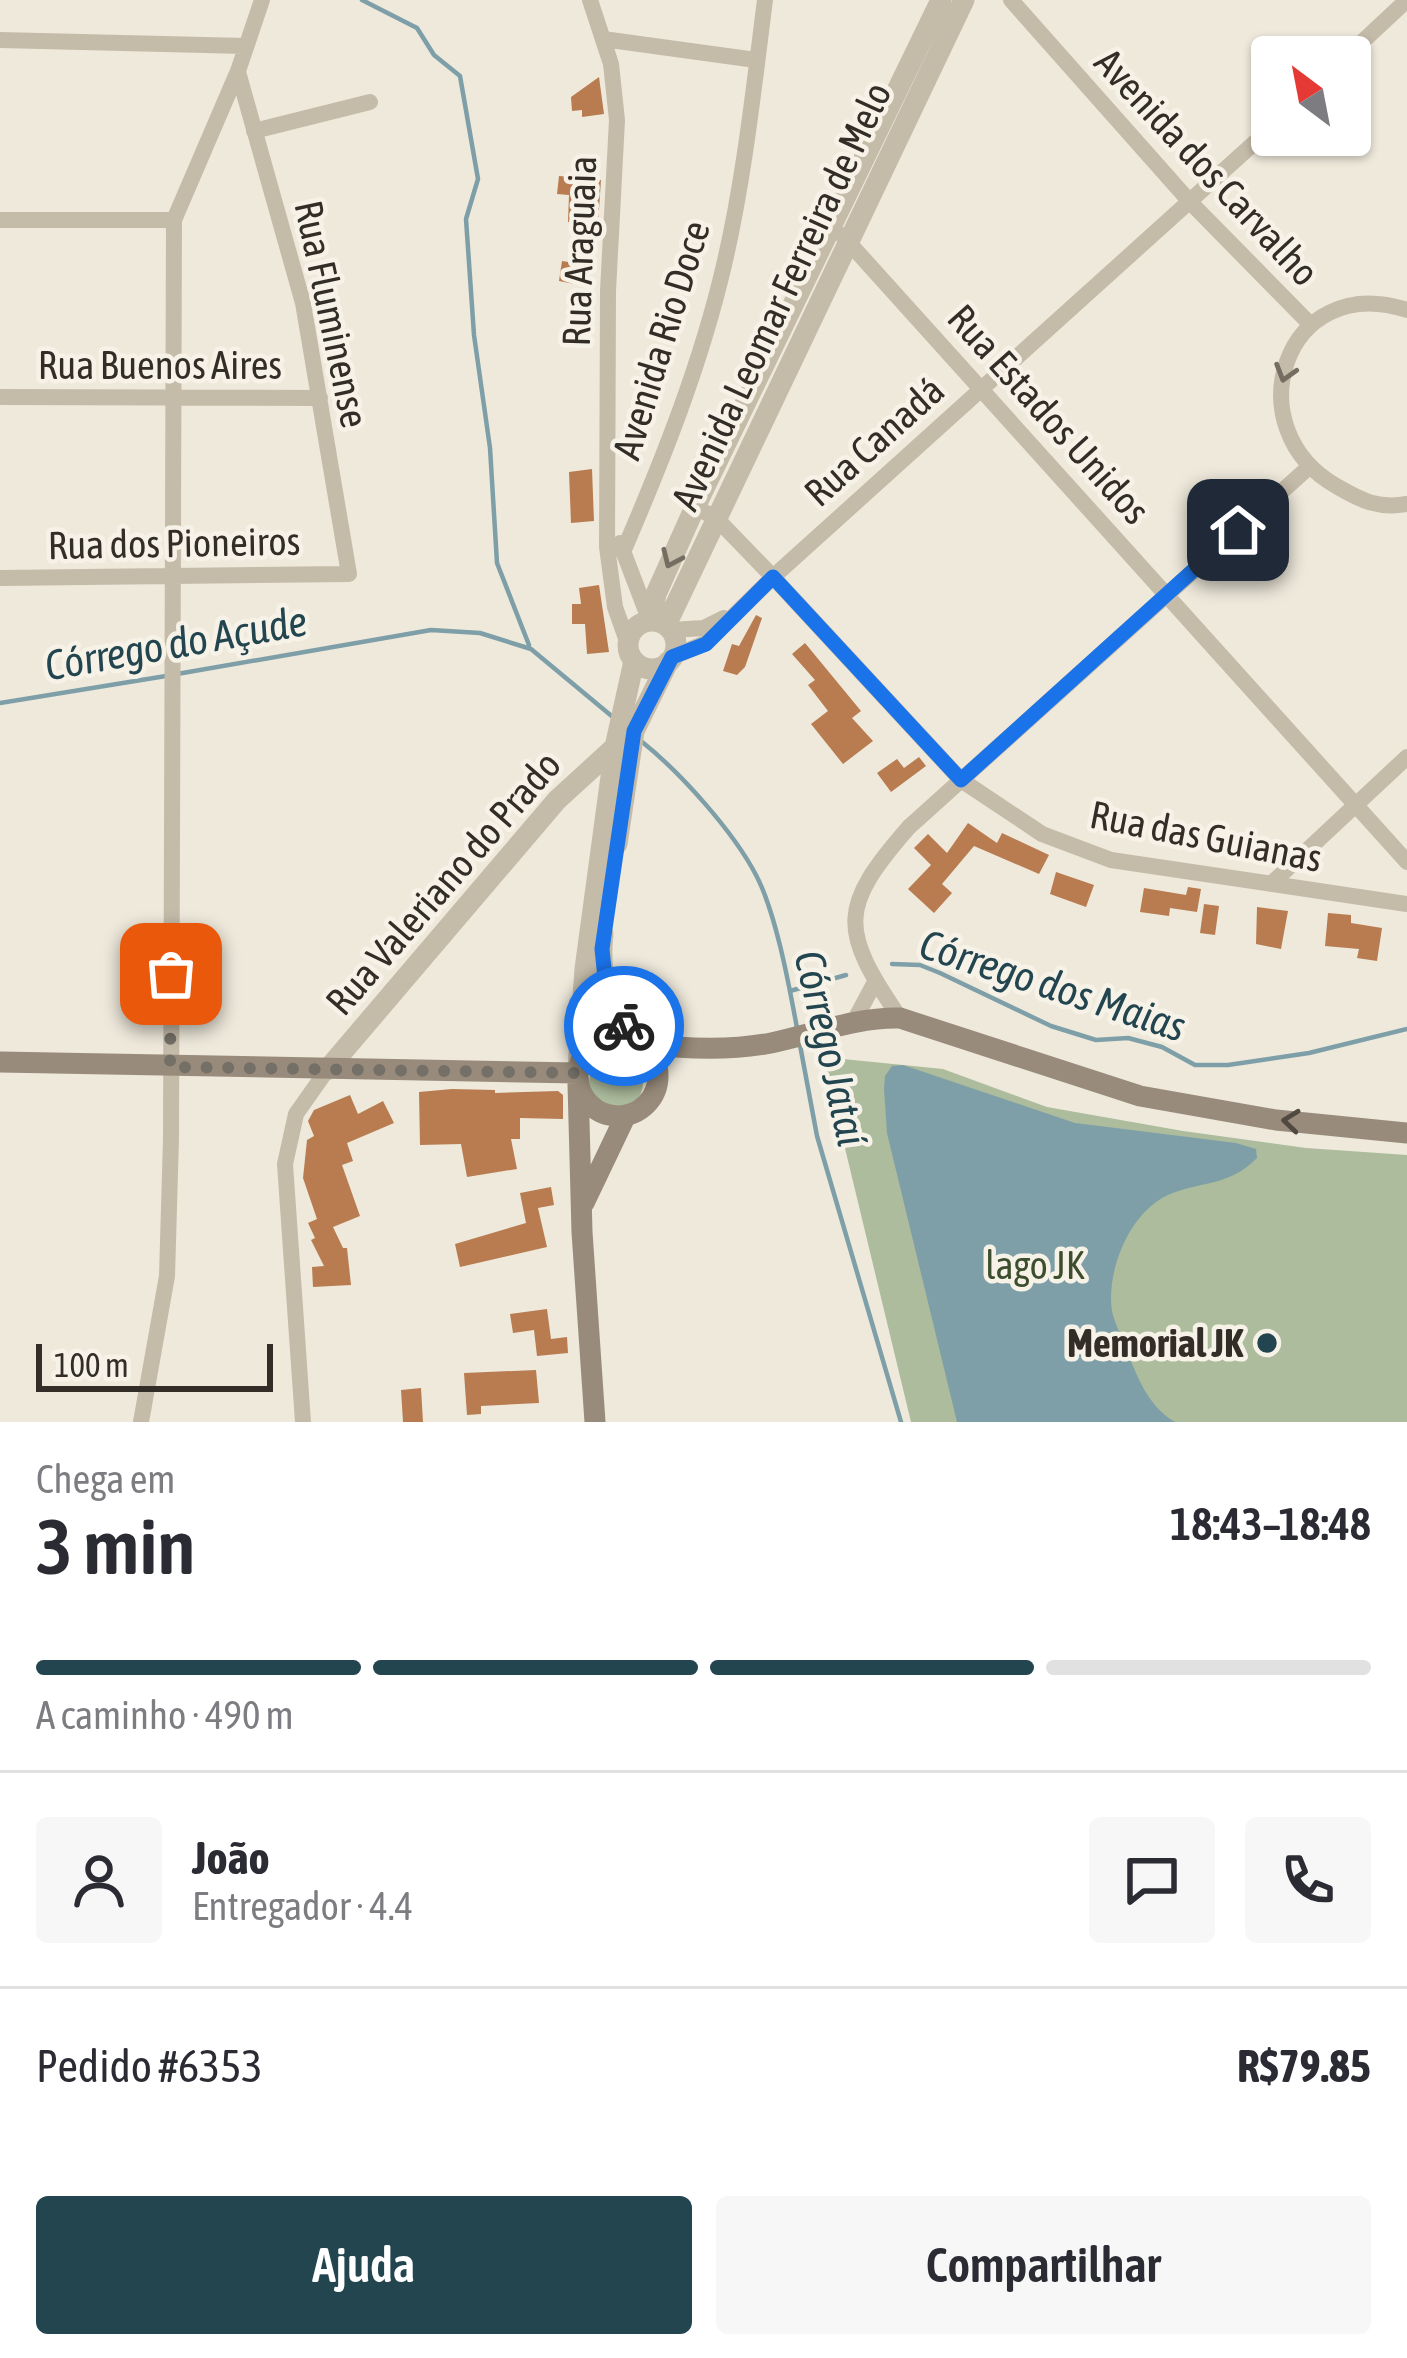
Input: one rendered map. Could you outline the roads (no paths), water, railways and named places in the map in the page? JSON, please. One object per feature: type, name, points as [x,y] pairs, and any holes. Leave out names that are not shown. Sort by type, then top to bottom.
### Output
[{"type":"main road","points":[[596,1422],[581,1209],[578,1075],[591,1047],[601,1040],[613,1036],[708,1048],[770,1043],[900,1018],[1140,1096],[1276,1120],[1407,1133]]},
{"type":"main road","points":[[581,1209],[626,1115],[646,1104],[657,1084],[655,1060],[637,1041]]},
{"type":"main road","points":[[0,1062],[578,1075]]},
{"type":"main road","points":[[578,1075],[583,1095],[601,1112],[626,1115]]},
{"type":"street","points":[[141,1422],[167,1276],[174,220],[238,71],[262,0]]},
{"type":"street","name":"Rua Araguaia","points":[[590,0],[611,64],[617,120],[608,291],[607,547],[615,607],[631,652]]},
{"type":"street","name":"Avenida Rio Doce","points":[[623,552],[690,384],[723,271],[765,0]]},
{"type":"street","name":"Avenida Leomar Ferreira de Melo","points":[[659,624],[716,518],[941,0]]},
{"type":"street","name":"Avenida Leomar Ferreira de Melo","points":[[659,624],[656,594],[694,507],[964,0]]},
{"type":"street","name":"Avenida dos Carvalho","points":[[1011,0],[1191,203],[1310,324]]},
{"type":"street","points":[[1369,36],[1402,5]]},
{"type":"street","points":[[603,39],[756,60]]},
{"type":"street","points":[[0,40],[245,46]]},
{"type":"street","name":"Rua Fluminense","points":[[238,71],[303,303],[349,574]]},
{"type":"street","points":[[254,130],[370,102]]},
{"type":"street","name":"Rua Canadá","points":[[670,659],[706,644],[773,577],[1251,147]]},
{"type":"street","points":[[0,220],[174,220]]},
{"type":"street","name":"Rua Estados Unidos","points":[[839,234],[1407,862]]},
{"type":"street","points":[[1407,310],[1378,303],[1351,304],[1319,316],[1299,338],[1279,384],[1286,428],[1309,467],[1364,503],[1407,504]]},
{"type":"street","name":"Rua Buenos Aires","points":[[0,398],[320,398]]},
{"type":"street","points":[[900,1018],[875,982],[855,929],[858,895],[870,871],[909,826],[1309,467]]},
{"type":"street","name":"Rua das Guianas","points":[[694,507],[716,518],[961,780],[1042,834],[1111,860],[1407,904]]},
{"type":"street","points":[[607,508],[647,607],[676,643],[670,659],[639,694]]},
{"type":"street","name":"Rua dos Pioneiros","points":[[0,578],[349,574]]},
{"type":"street","name":"Rua Canadá","points":[[659,624],[704,628],[736,612]]},
{"type":"street","points":[[637,1041],[607,997],[602,949],[620,749],[634,731],[639,694],[632,631],[659,624]]},
{"type":"street","points":[[631,652],[654,668],[670,659]]},
{"type":"street","name":"Rua Valeriano do Prado","points":[[327,1070],[557,800],[620,749]]},
{"type":"street","points":[[1271,884],[1407,757]]},
{"type":"street","points":[[578,1075],[585,969],[610,844]]},
{"type":"street","points":[[853,1024],[875,982]]},
{"type":"street","points":[[303,1422],[285,1164],[296,1114],[327,1070]]},
{"type":"water","points":[[903,1065],[1075,1123],[1256,1149],[1257,1158],[1234,1175],[1176,1192],[1151,1206],[1130,1231],[1116,1263],[1111,1296],[1116,1324],[1144,1389],[1175,1422],[957,1422],[887,1133],[885,1076],[892,1066]]},
{"type":"waterway","name":"Córrego Jataí","points":[[362,0],[417,28],[434,55],[460,76],[478,179],[466,219],[497,563],[529,645]]},
{"type":"waterway","points":[[177,674],[431,630],[480,633],[531,649],[614,718]]},
{"type":"waterway","name":"Córrego do Açude","points":[[0,703],[166,676]]},
{"type":"waterway","name":"Córrego Jataí","points":[[641,741],[704,803],[756,875],[776,929],[797,1028]]},
{"type":"waterway","name":"Córrego dos Maias","points":[[892,964],[920,965],[1051,1026],[1096,1040],[1128,1038],[1162,1047],[1195,1065],[1309,1053],[1407,1029]]},
{"type":"waterway","name":"Córrego dos Maias","points":[[790,991],[846,975]]},
{"type":"waterway","name":"Córrego Jataí","points":[[800,1045],[817,1136],[901,1422]]},
{"type":"place","name":"Memorial JK","points":[[1267,1343]]},
{"type":"park label","name":"lago JK","points":[[1035,1265]]}]
